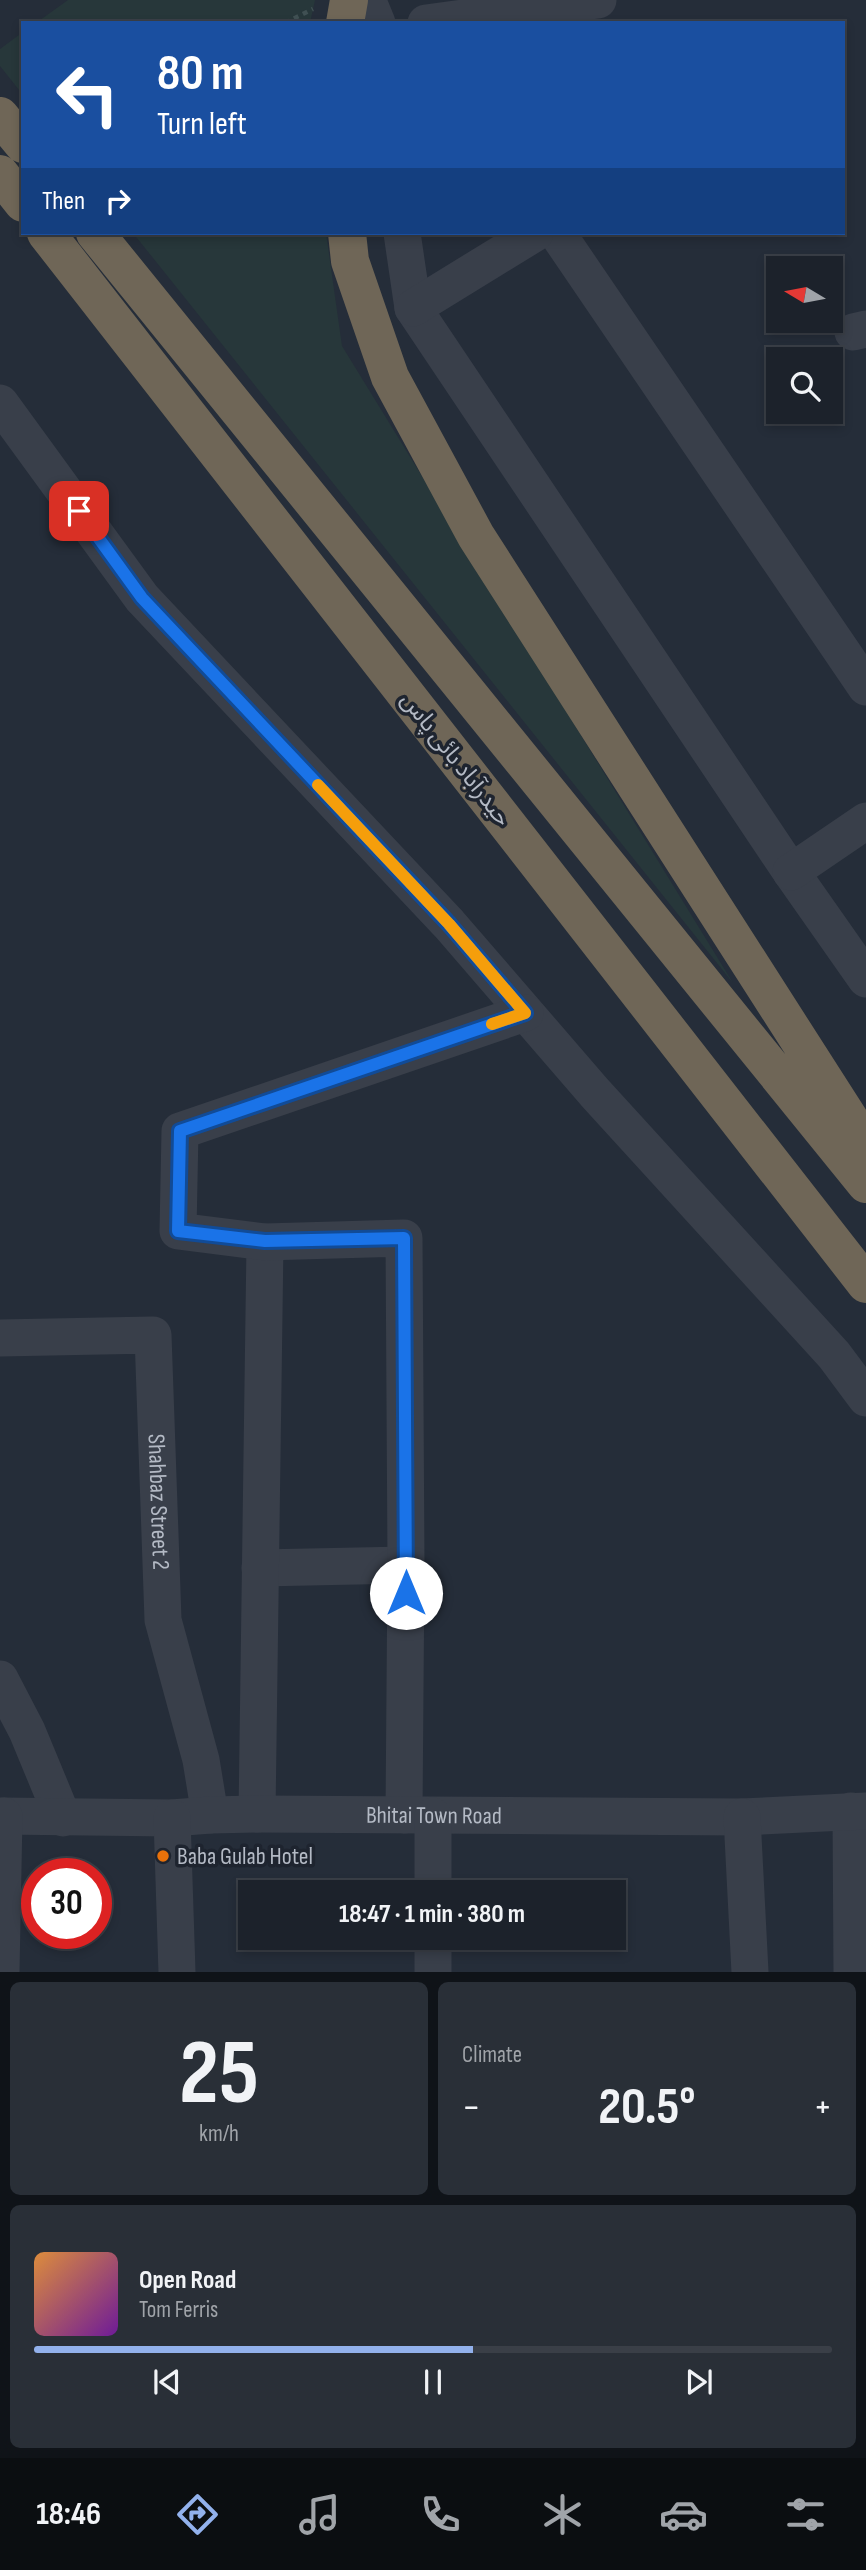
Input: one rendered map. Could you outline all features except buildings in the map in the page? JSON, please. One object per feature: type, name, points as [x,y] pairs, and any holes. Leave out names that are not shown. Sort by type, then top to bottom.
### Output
[{"type":"highway","points":[[0,116],[21,142]]},
{"type":"highway","points":[[0,174],[21,200]]},
{"type":"highway","name":"حیدرآباد بائی پاس","points":[[48,235],[866,1284]]},
{"type":"highway","name":"حیدرآباد بائی پاس","points":[[97,235],[866,1184]]},
{"type":"highway","points":[[347,235],[351,261],[390,377],[477,536],[866,1145]]},
{"type":"street","points":[[363,0],[370,6],[376,21]]},
{"type":"street","points":[[441,21],[598,0]]},
{"type":"street","points":[[402,235],[413,308],[866,979]]},
{"type":"street","points":[[413,308],[532,235]]},
{"type":"street","points":[[558,235],[866,687]]},
{"type":"street","points":[[0,403],[142,598],[449,924],[595,1093],[834,1355],[866,1398]]},
{"type":"street","points":[[792,872],[866,821]]},
{"type":"street","points":[[431,1880],[418,1815],[406,1565],[404,1238],[265,1241],[178,1231],[180,1131],[525,1013]]},
{"type":"street","points":[[257,1814],[265,1241]]},
{"type":"street","name":"Shahbaz Street 2","points":[[0,1338],[153,1335],[163,1619],[201,1760],[210,1815]]},
{"type":"street","points":[[260,1568],[406,1565]]},
{"type":"street","points":[[0,1679],[27,1731],[63,1818]]},
{"type":"street","points":[[852,1972],[858,1934],[859,1811]]},
{"type":"street","name":"Bhitai Town Road","points":[[2,1816],[172,1818],[257,1814],[742,1817],[859,1811]]},
{"type":"street","points":[[1,1972],[2,1816]]},
{"type":"street","points":[[742,1817],[750,1972]]},
{"type":"street","points":[[172,1818],[177,1972]]},
{"type":"street","points":[[433,1950],[433,1972]]},
{"type":"path","points":[[293,21],[338,10]]},
{"type":"shaded area","points":[[68,0],[315,0],[310,21],[39,21]]},
{"type":"shaded area","points":[[21,33],[21,92],[0,66],[0,49]]},
{"type":"shaded area","points":[[135,235],[326,235],[342,346],[733,983]]},
{"type":"slow traffic","points":[[318,785],[449,924],[525,1013],[492,1024]]},
{"type":"place","name":"Baba Gulab Hotel","points":[[163,1856]]},
{"type":"route","points":[[79,511],[142,598],[449,924],[525,1013],[180,1131],[178,1231],[265,1241],[404,1238],[406,1593]]}]
